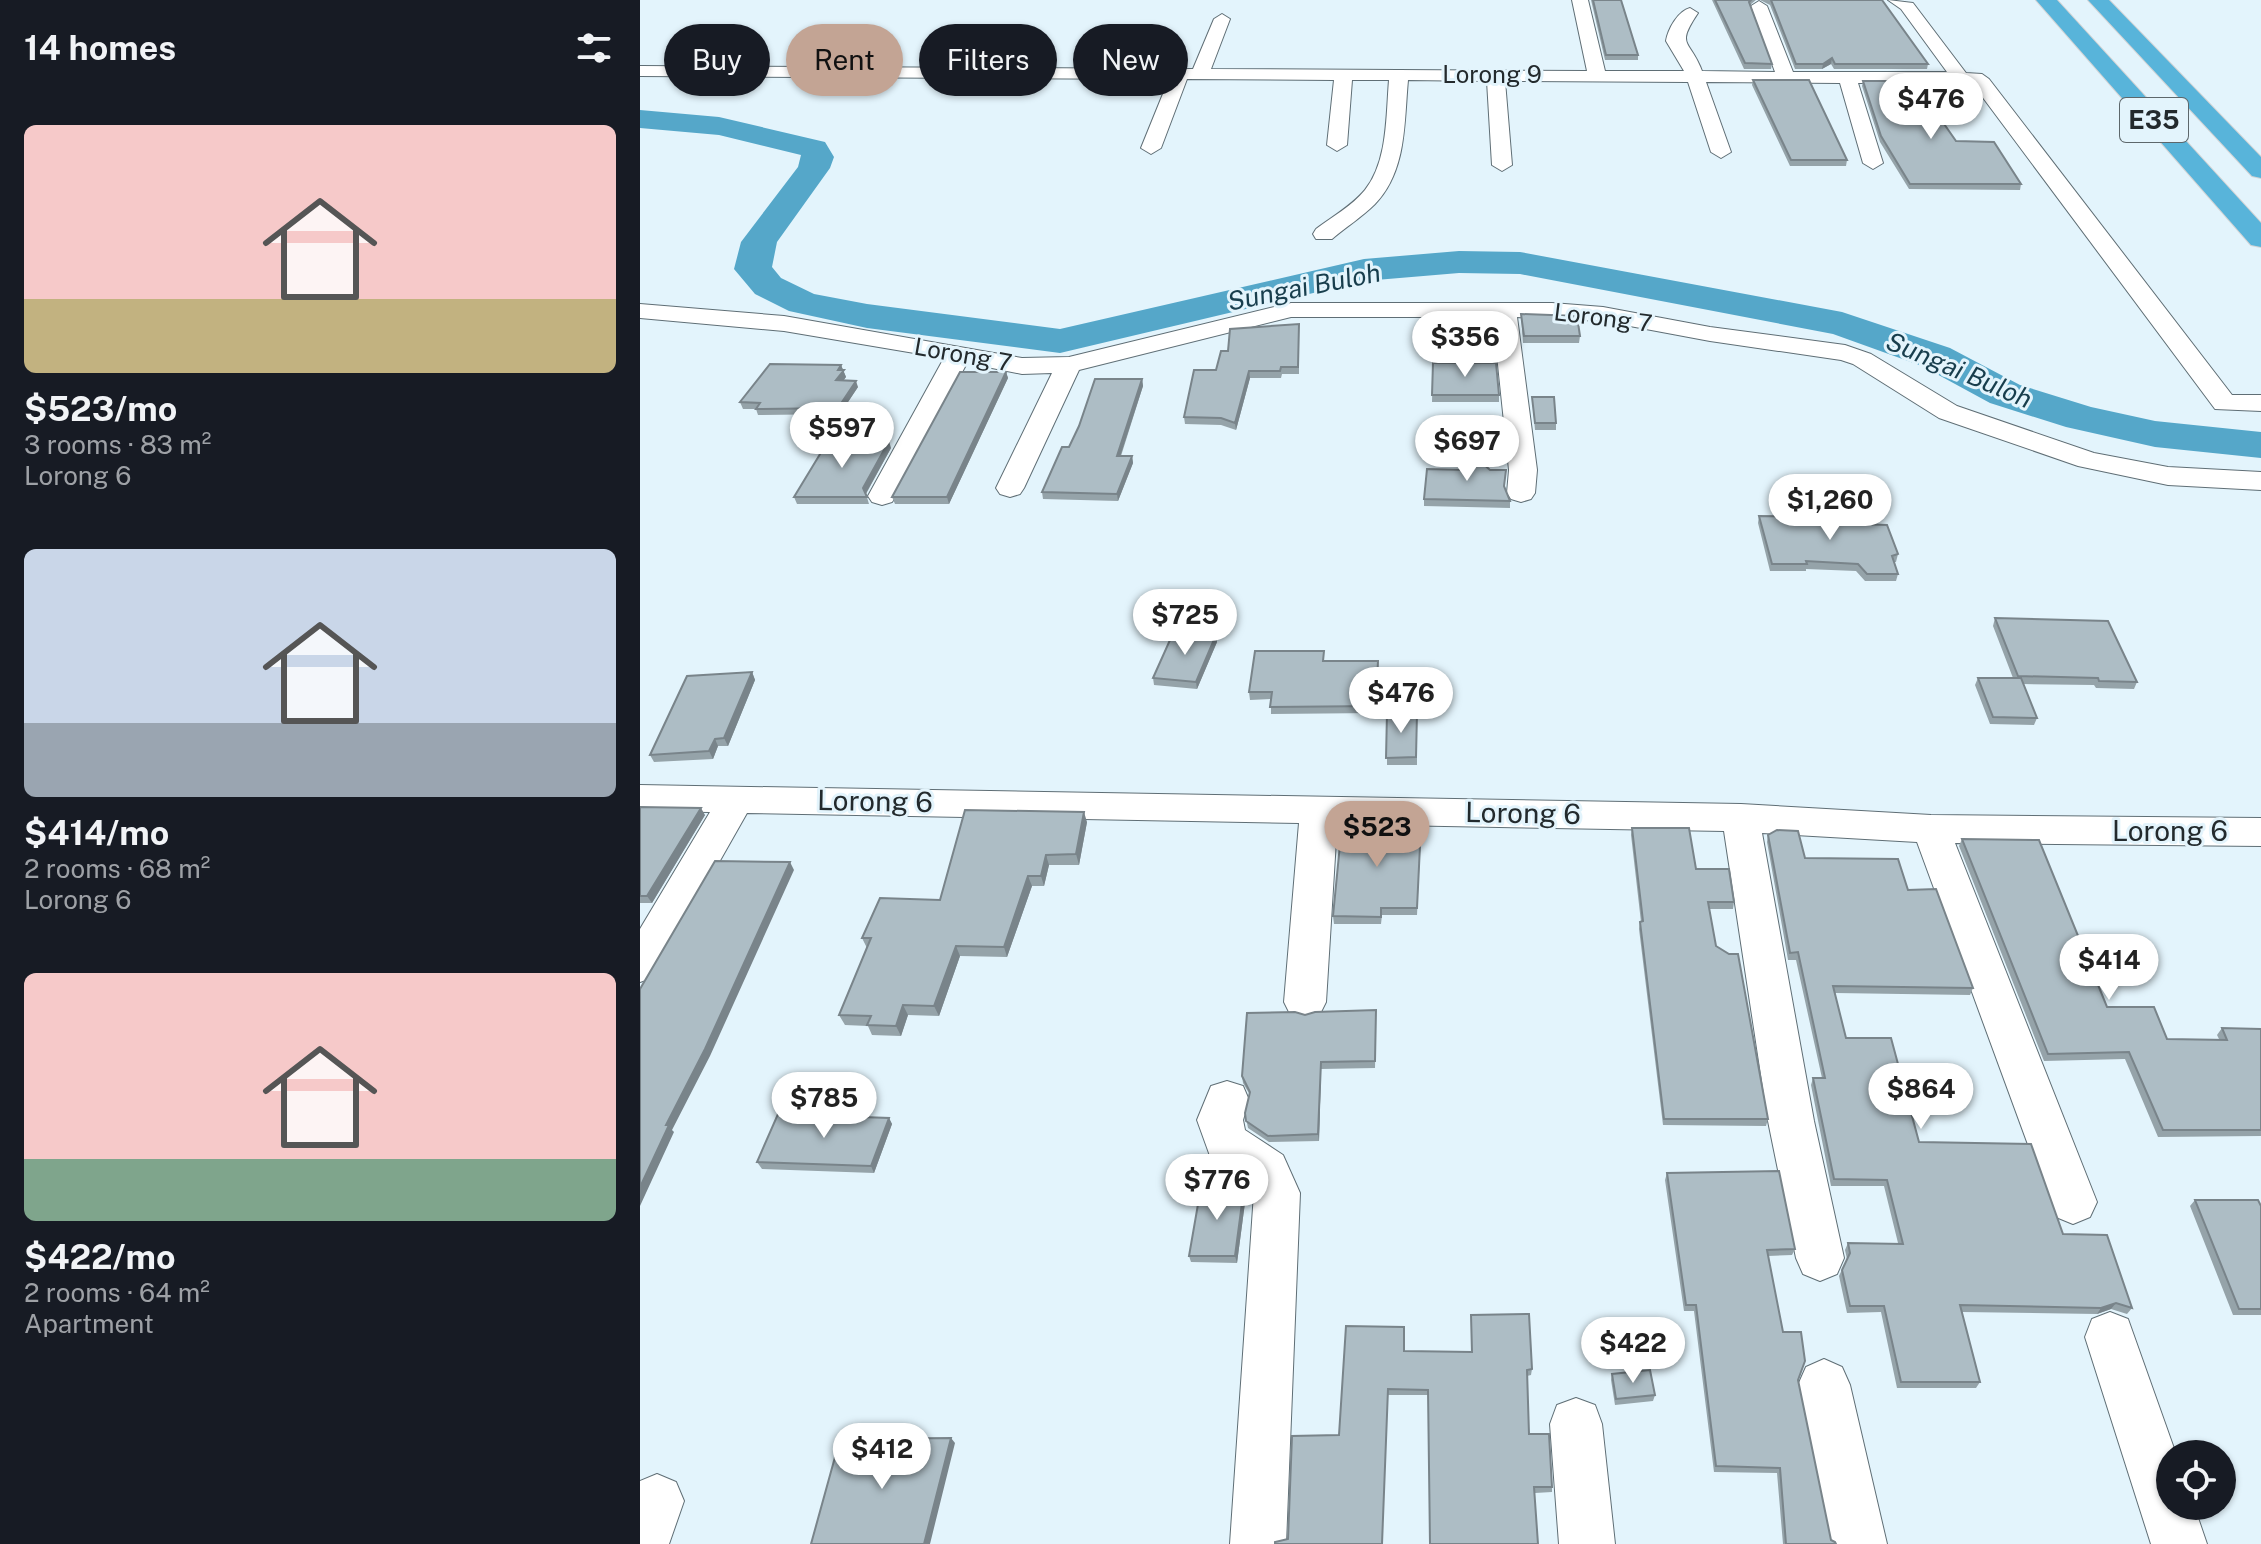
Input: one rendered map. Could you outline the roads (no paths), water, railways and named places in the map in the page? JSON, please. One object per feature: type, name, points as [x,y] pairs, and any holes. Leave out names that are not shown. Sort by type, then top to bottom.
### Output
[{"type":"highway","name":"E35","points":[[2046,0],[2261,239]]},
{"type":"highway","name":"E35","points":[[2098,0],[2261,171]]},
{"type":"street","points":[[1580,0],[1597,76]]},
{"type":"street","points":[[1896,0],[1907,6],[1959,76],[1976,78],[1983,83],[2224,403],[2261,403]]},
{"type":"street","points":[[1759,6],[1786,76]]},
{"type":"street","points":[[1690,13],[1676,32],[1675,41],[1690,63],[1721,152]]},
{"type":"street","points":[[1200,74],[1222,19]]},
{"type":"street","name":"Lorong 9","points":[[640,71],[1073,73]]},
{"type":"street","name":"Lorong 9","points":[[1188,74],[1959,76]]},
{"type":"street","points":[[1337,145],[1344,74]]},
{"type":"street","points":[[1324,234],[1374,193],[1383,178],[1389,157],[1399,75]]},
{"type":"street","points":[[1496,75],[1502,165]]},
{"type":"street","points":[[1847,77],[1873,163]]},
{"type":"street","points":[[1151,148],[1171,96]]},
{"type":"street","name":"Lorong 7","points":[[640,311],[684,312],[791,326],[1022,366],[1069,365],[1291,310],[1504,310],[1603,314],[1710,334],[1829,348],[1862,359],[1948,412],[2088,460],[2168,476],[2261,481]]},
{"type":"street","points":[[1504,310],[1523,470],[1521,493]]},
{"type":"street","points":[[882,496],[959,354]]},
{"type":"street","points":[[1010,488],[1069,365]]},
{"type":"street","name":"Lorong 6","points":[[640,798],[1741,818],[1931,829],[2261,832]]},
{"type":"street","points":[[640,965],[737,798]]},
{"type":"street","points":[[1305,1002],[1319,809]]},
{"type":"street","points":[[1741,818],[1791,1121],[1820,1258]]},
{"type":"street","points":[[1931,829],[2073,1202]]},
{"type":"street","points":[[1227,1100],[1220,1120],[1226,1142],[1267,1170],[1277,1193],[1258,1544]]},
{"type":"street","points":[[2110,1337],[2179,1544]]},
{"type":"street","points":[[1824,1385],[1859,1544]]},
{"type":"street","points":[[1576,1424],[1587,1544]]},
{"type":"waterway","name":"Sungai Buloh","points":[[640,119],[719,126],[814,149],[818,157],[814,168],[759,242],[753,269],[768,286],[803,303],[867,316],[1060,341],[1364,270],[1459,262],[1520,263],[1842,324],[1936,357],[2005,394],[2081,418],[2155,434],[2261,445]]}]
